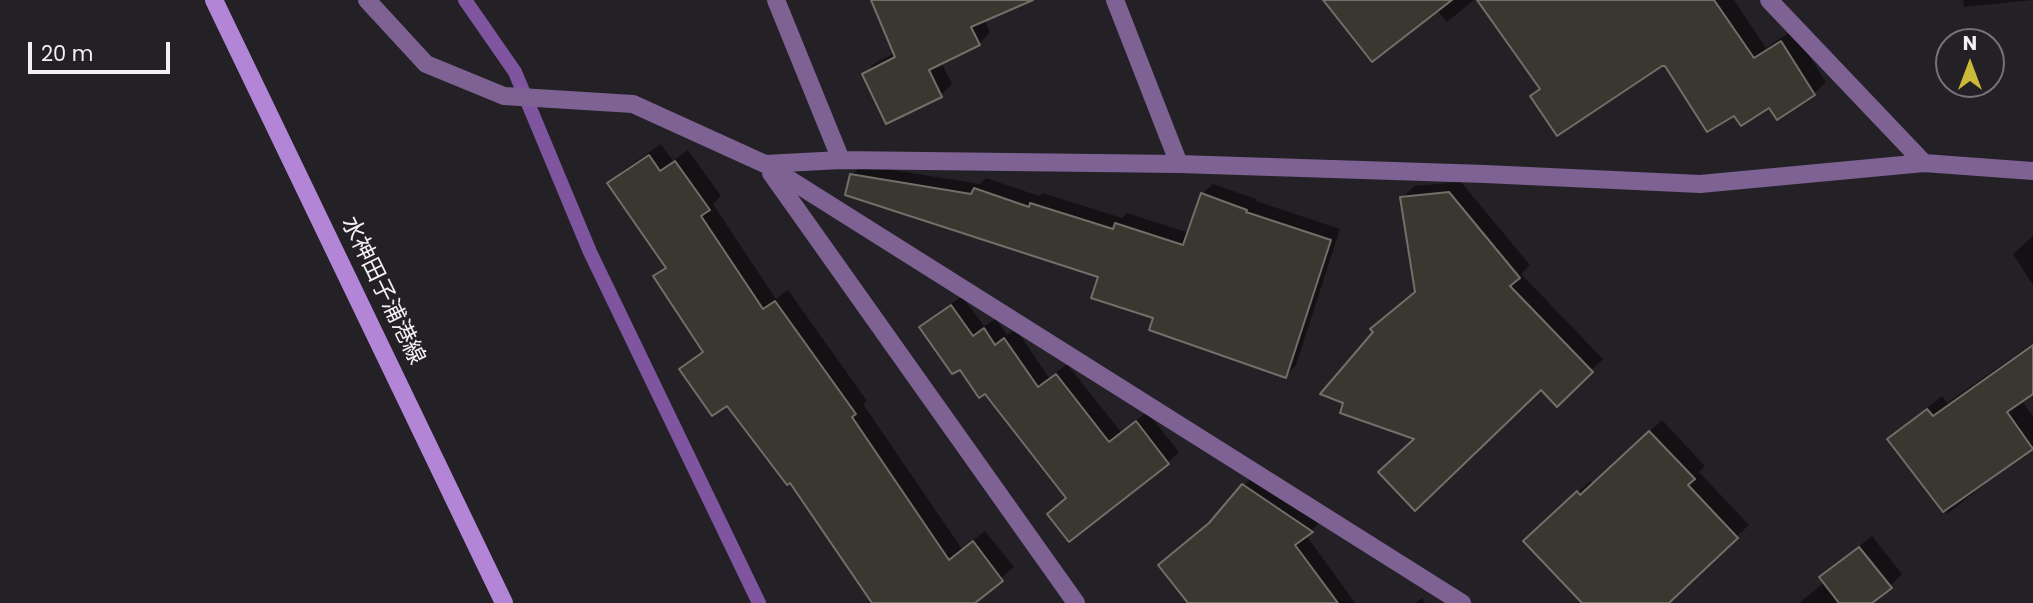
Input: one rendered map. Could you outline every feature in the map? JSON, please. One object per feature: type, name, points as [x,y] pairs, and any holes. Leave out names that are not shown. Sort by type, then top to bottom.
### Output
[{"type":"main road","name":"水神田子浦港線","points":[[214,0],[504,603]]},
{"type":"street","points":[[367,0],[426,64],[504,96],[632,104],[765,164],[1462,603]]},
{"type":"street","points":[[776,0],[841,160]]},
{"type":"street","points":[[1115,0],[1179,164]]},
{"type":"street","points":[[1769,0],[1924,163]]},
{"type":"street","points":[[765,164],[841,160],[1179,164],[1700,184],[1924,163],[2033,171]]},
{"type":"street","points":[[765,164],[1076,603]]},
{"type":"building","points":[[871,0],[1033,0],[971,27],[980,45],[929,70],[942,97],[886,124],[862,74],[895,57]]},
{"type":"building","points":[[1323,0],[1452,0],[1372,62]]},
{"type":"building","points":[[1477,0],[1714,0],[1754,58],[1781,41],[1815,95],[1777,120],[1769,108],[1741,126],[1734,116],[1707,132],[1665,66],[1662,66],[1557,136],[1530,96],[1540,89]]},
{"type":"building","points":[[649,155],[660,171],[675,161],[710,210],[701,216],[763,309],[775,301],[856,414],[852,417],[949,560],[973,541],[1003,581],[975,603],[872,603],[790,483],[787,485],[727,406],[712,416],[679,369],[703,352],[653,276],[666,268],[607,183]]},
{"type":"building","points":[[850,174],[971,194],[974,188],[1029,207],[1030,203],[1113,229],[1115,223],[1183,245],[1201,193],[1247,210],[1246,212],[1331,240],[1286,378],[1149,330],[1153,318],[1091,298],[1098,277],[845,195]]},
{"type":"building","points":[[1449,192],[1520,278],[1510,286],[1593,372],[1557,407],[1541,390],[1415,511],[1378,472],[1414,439],[1340,413],[1343,403],[1320,394],[1373,332],[1370,329],[1415,292],[1400,197]]},
{"type":"building","points":[[951,305],[973,336],[984,328],[995,345],[1004,338],[1038,387],[1056,374],[1109,442],[1136,421],[1169,464],[1069,542],[1047,514],[1066,498],[985,394],[979,398],[960,370],[952,374],[919,327]]},
{"type":"building","points":[[2033,345],[2033,394],[2007,412],[2033,449],[1943,512],[1887,439],[1927,409],[1933,416]]},
{"type":"building","points":[[1649,431],[1695,479],[1688,485],[1738,538],[1669,603],[1582,603],[1523,541],[1577,491],[1580,495]]},
{"type":"building","points":[[1242,484],[1313,532],[1295,545],[1338,603],[1188,603],[1158,565],[1209,523]]},
{"type":"building","points":[[1859,547],[1892,588],[1872,603],[1839,603],[1819,577]]},
{"type":"waterway","points":[[465,0],[515,72],[590,252],[759,603]]}]
